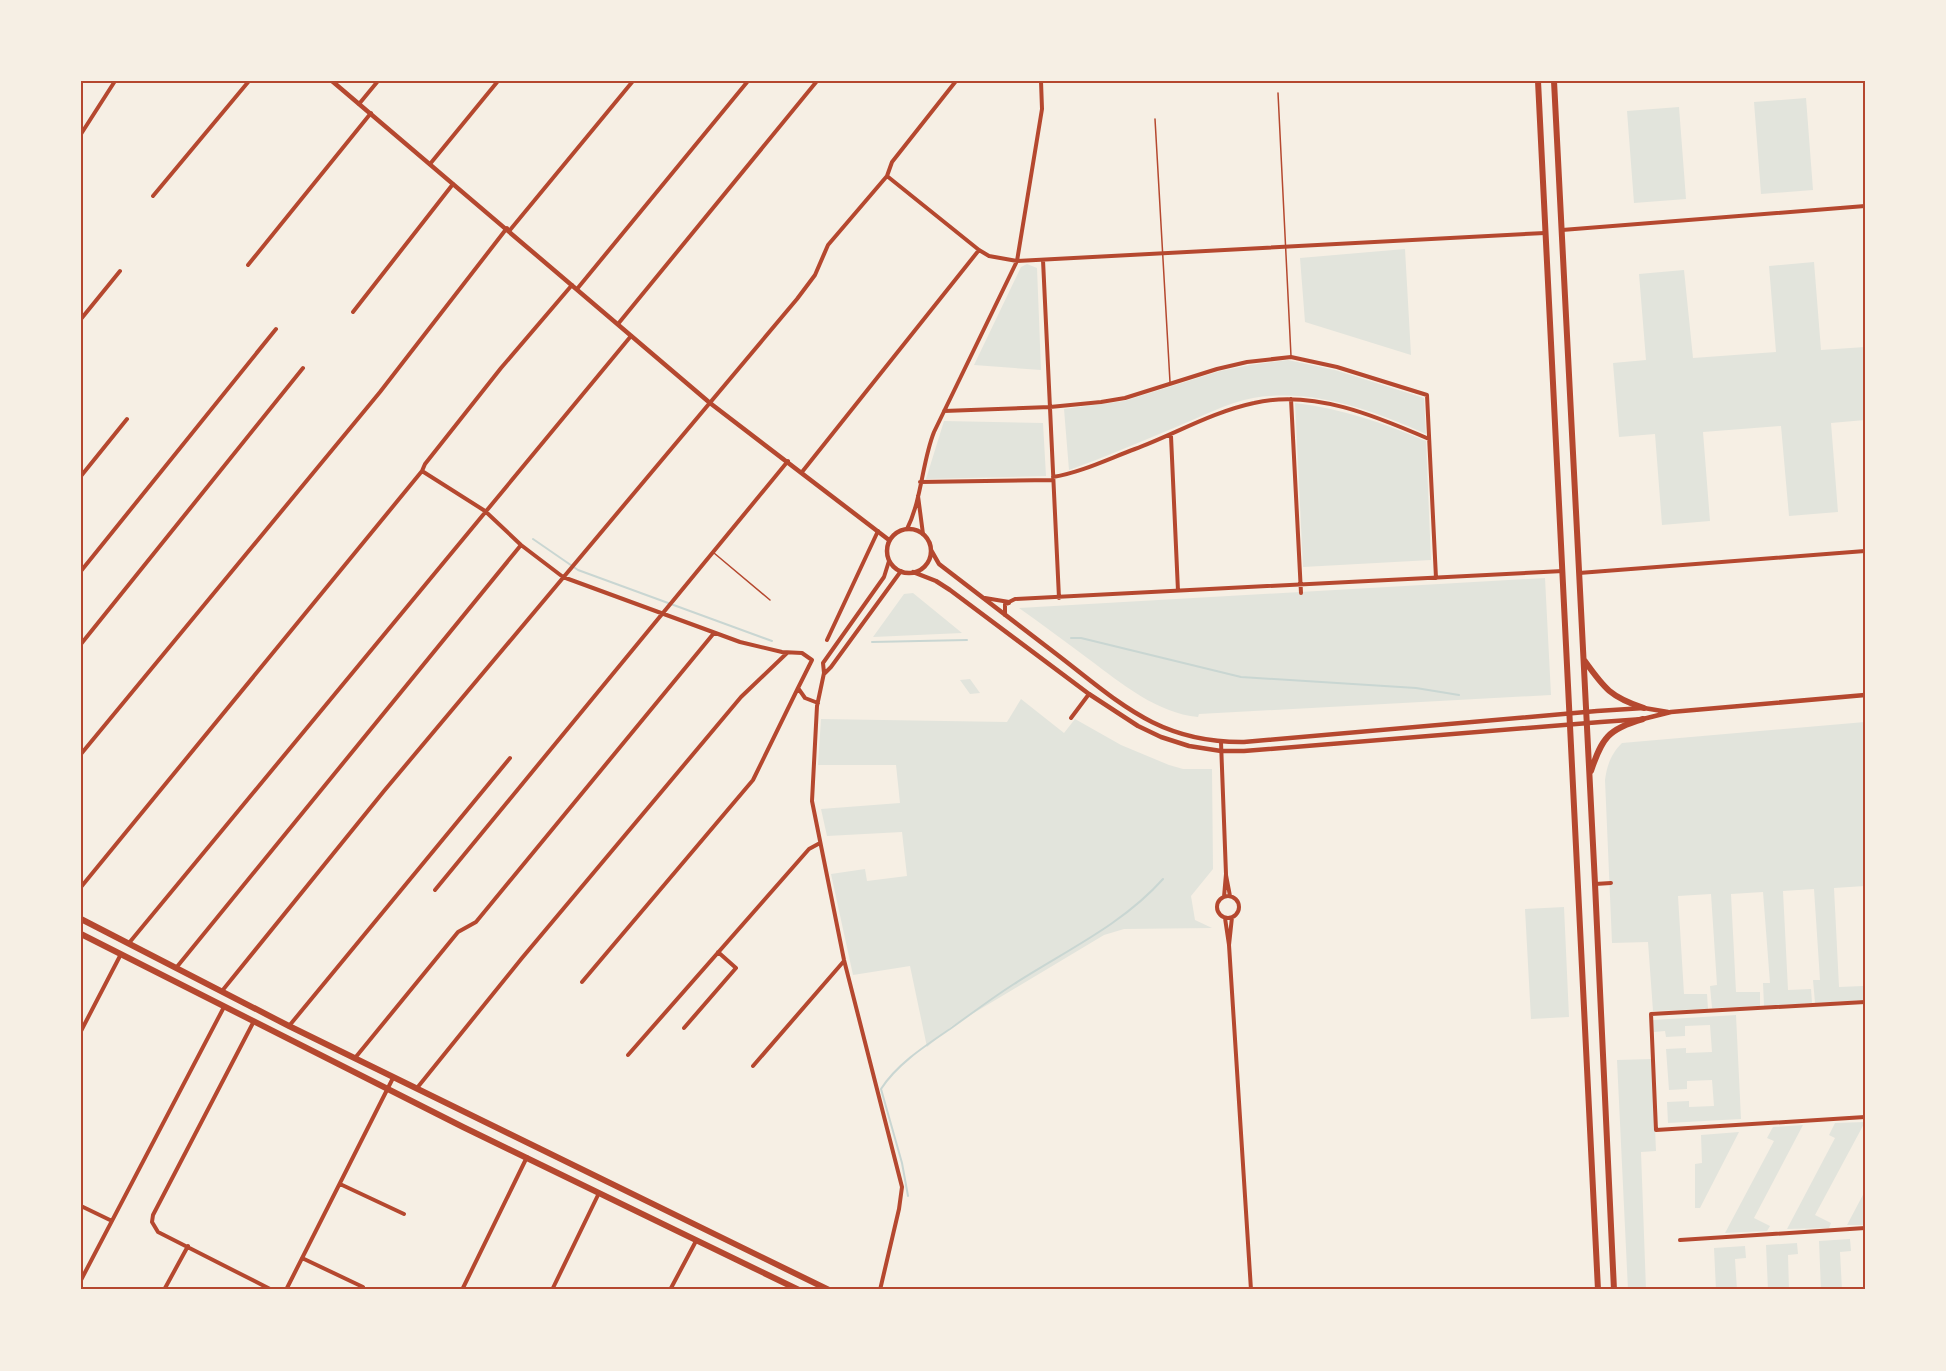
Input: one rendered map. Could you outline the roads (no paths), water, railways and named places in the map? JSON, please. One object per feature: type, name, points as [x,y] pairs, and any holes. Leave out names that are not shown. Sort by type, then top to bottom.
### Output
[{"type":"main road","points":[[1538,81],[1598,1290]]},
{"type":"main road","points":[[1556,81],[1614,1290]]},
{"type":"main road","points":[[1584,660],[1603,687],[1611,694],[1644,708]]},
{"type":"main road","points":[[1590,774],[1601,744],[1606,737],[1622,725],[1642,719]]},
{"type":"main road","points":[[81,919],[289,1026],[829,1290]]},
{"type":"main road","points":[[81,934],[224,1007],[799,1290]]},
{"type":"main road","points":[[1587,1066],[1603,1065]]},
{"type":"street","points":[[81,134],[116,81]]},
{"type":"street","points":[[153,196],[249,81]]},
{"type":"street","points":[[332,81],[710,403],[889,540]]},
{"type":"street","points":[[359,104],[378,81]]},
{"type":"street","points":[[430,164],[498,81]]},
{"type":"street","points":[[81,754],[380,392],[508,229],[633,81]]},
{"type":"street","points":[[81,887],[422,471],[424,464],[435,450],[748,81]]},
{"type":"street","points":[[618,324],[818,81]]},
{"type":"street","points":[[222,991],[384,791],[797,299],[815,274],[828,246],[887,176],[892,162],[956,81]]},
{"type":"street","points":[[907,529],[918,493],[928,445],[1017,261],[1042,109],[1041,81]]},
{"type":"street","points":[[248,265],[371,113]]},
{"type":"street","points":[[887,176],[979,250],[989,256],[1017,261],[1546,232]]},
{"type":"street","points":[[353,312],[453,184]]},
{"type":"street","points":[[1562,230],[1865,206]]},
{"type":"street","points":[[802,472],[979,250]]},
{"type":"street","points":[[1043,260],[1059,598]]},
{"type":"street","points":[[81,319],[120,271]]},
{"type":"street","points":[[81,571],[276,329]]},
{"type":"street","points":[[129,944],[632,336]]},
{"type":"street","points":[[944,411],[1050,407],[1117,399],[1170,382],[1247,362],[1291,357],[1337,367],[1427,394],[1436,578]]},
{"type":"street","points":[[81,644],[303,368]]},
{"type":"street","points":[[920,482],[1053,478],[1171,436],[1218,414],[1255,402],[1291,399],[1345,408],[1386,420],[1429,439]]},
{"type":"street","points":[[1291,399],[1301,592]]},
{"type":"street","points":[[81,476],[127,420]]},
{"type":"street","points":[[1171,436],[1178,591]]},
{"type":"street","points":[[435,890],[788,461]]},
{"type":"street","points":[[422,471],[485,512],[521,545],[563,577],[740,642],[787,653],[802,653],[812,660],[753,780],[582,982]]},
{"type":"street","points":[[918,493],[923,534]]},
{"type":"street","points":[[880,1290],[902,1187],[844,960],[812,801],[818,703],[824,673],[823,663],[884,577],[889,561],[887,547],[889,540],[900,531],[907,529],[923,534],[939,564],[1113,699],[1143,719],[1187,736],[1221,742],[1644,708],[1671,712]]},
{"type":"street","points":[[827,640],[878,531]]},
{"type":"street","points":[[176,968],[521,545]]},
{"type":"street","points":[[913,572],[919,570],[927,562],[931,550]]},
{"type":"street","points":[[1579,573],[1865,551]]},
{"type":"street","points":[[889,561],[901,571],[913,572],[936,581],[950,590],[1089,694],[1138,726],[1161,737],[1189,746],[1221,751],[1642,719],[1671,712],[1865,695]]},
{"type":"street","points":[[824,673],[831,667],[901,571]]},
{"type":"street","points":[[1005,615],[1005,604],[1015,599],[1563,571]]},
{"type":"street","points":[[981,597],[1009,602]]},
{"type":"street","points":[[355,1058],[458,932],[476,922],[714,633]]},
{"type":"street","points":[[417,1088],[522,958],[741,697],[787,653]]},
{"type":"street","points":[[798,688],[805,698],[818,703]]},
{"type":"street","points":[[1071,718],[1089,694]]},
{"type":"street","points":[[1221,742],[1226,874],[1224,897]]},
{"type":"street","points":[[289,1026],[510,758]]},
{"type":"street","points":[[628,1055],[809,849],[819,843]]},
{"type":"street","points":[[1226,874],[1230,896]]},
{"type":"street","points":[[1595,884],[1611,884]]},
{"type":"street","points":[[1225,918],[1232,917],[1238,912],[1240,906],[1236,899],[1230,896],[1224,897],[1218,903],[1217,909],[1225,918],[1229,945],[1251,1290]]},
{"type":"street","points":[[1229,945],[1232,917]]},
{"type":"street","points":[[684,1028],[736,968],[718,952]]},
{"type":"street","points":[[81,1031],[121,954]]},
{"type":"street","points":[[753,1066],[844,960]]},
{"type":"street","points":[[1865,1002],[1651,1014],[1656,1130],[1865,1117]]},
{"type":"street","points":[[81,1280],[224,1007]]},
{"type":"street","points":[[254,1021],[152,1219],[153,1226],[158,1232],[272,1290]]},
{"type":"street","points":[[286,1290],[394,1077]]},
{"type":"street","points":[[462,1290],[527,1157]]},
{"type":"street","points":[[340,1184],[404,1214]]},
{"type":"street","points":[[552,1290],[599,1192]]},
{"type":"street","points":[[81,1206],[112,1221]]},
{"type":"street","points":[[1680,1240],[1865,1228]]},
{"type":"street","points":[[670,1290],[697,1240]]},
{"type":"street","points":[[165,1290],[188,1246]]},
{"type":"street","points":[[302,1258],[363,1287]]},
{"type":"lane","points":[[1278,93],[1291,357]]},
{"type":"lane","points":[[1155,119],[1170,382]]},
{"type":"lane","points":[[713,552],[770,600]]},
{"type":"waterway","points":[[533,539],[578,570],[772,641]]},
{"type":"waterway","points":[[1071,638],[1081,638],[1241,677],[1416,688],[1459,695]]},
{"type":"waterway","points":[[872,642],[967,640]]},
{"type":"waterway","points":[[908,1196],[902,1163],[881,1089],[895,1071],[912,1056],[990,1000],[1111,924],[1130,910],[1163,879]]}]
